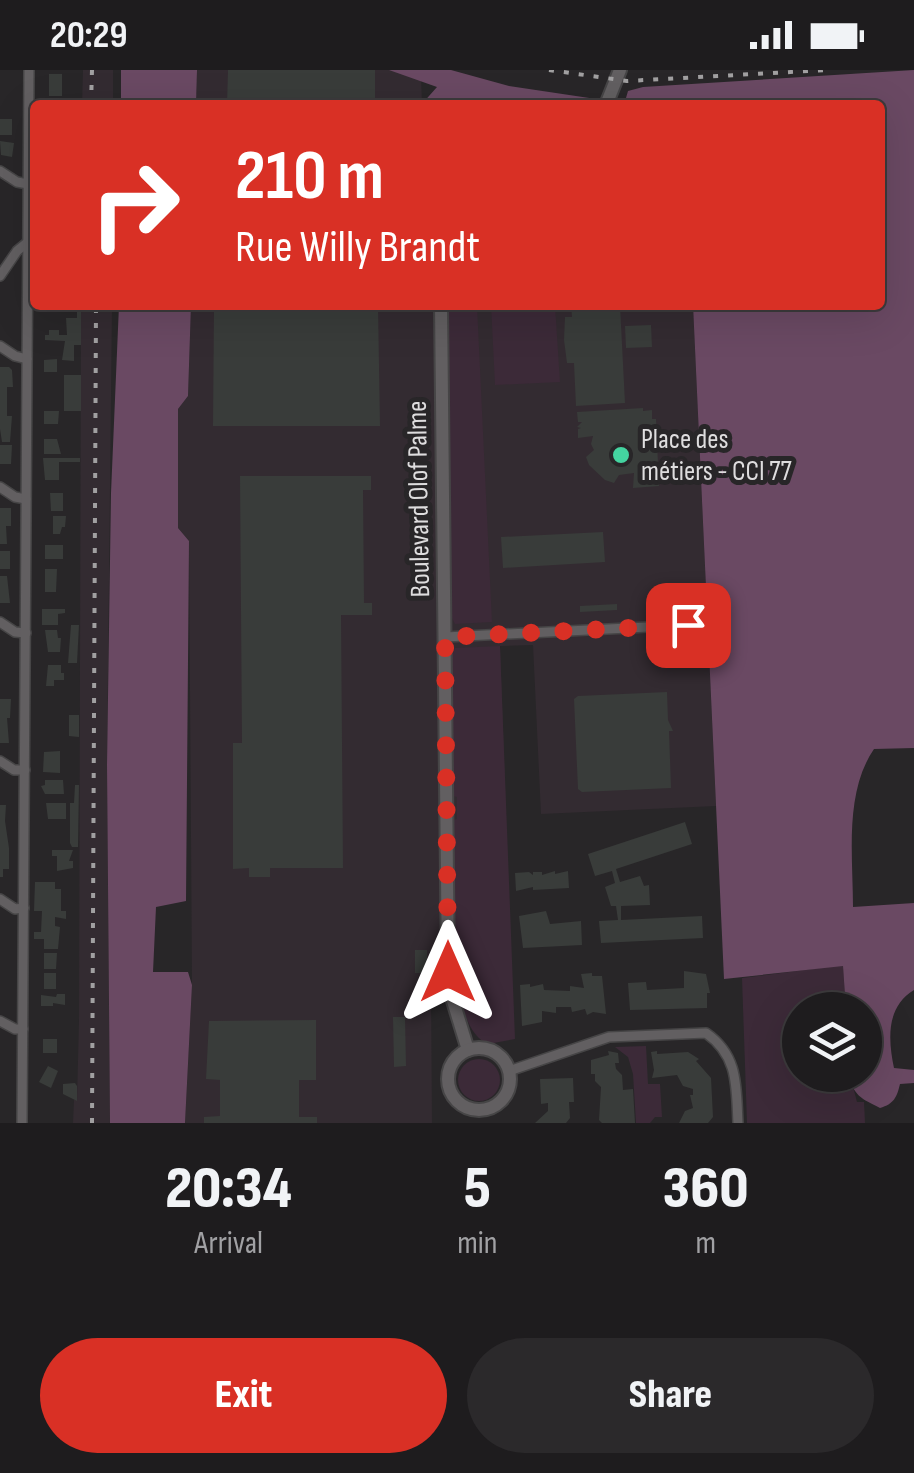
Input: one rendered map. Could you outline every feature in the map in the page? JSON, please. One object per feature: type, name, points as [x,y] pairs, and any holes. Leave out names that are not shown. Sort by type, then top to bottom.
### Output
[{"type":"street","points":[[22,1123],[29,70]]},
{"type":"street","points":[[608,100],[619,75]]},
{"type":"street","points":[[0,170],[16,182],[28,184]]},
{"type":"street","points":[[0,276],[28,242]]},
{"type":"street","name":"Boulevard Olof Palme","points":[[442,310],[448,972],[468,1050]]},
{"type":"street","points":[[0,346],[27,359]]},
{"type":"street","points":[[0,487],[26,499]]},
{"type":"street","points":[[0,622],[14,632],[26,632]]},
{"type":"street","points":[[445,637],[688,625]]},
{"type":"street","points":[[0,761],[14,770],[25,770]]},
{"type":"street","points":[[0,899],[15,908],[24,908]]},
{"type":"street","points":[[0,1022],[23,1030]]},
{"type":"street","points":[[509,1071],[612,1036],[706,1033],[722,1046],[733,1064],[738,1123]]},
{"type":"street","points":[[468,1050],[489,1050],[505,1062],[509,1071],[510,1082],[502,1101],[469,1116],[453,1096],[448,1078],[455,1059],[468,1050]]},
{"type":"shaded area","points":[[83,70],[113,70],[113,100],[82,100]]},
{"type":"shaded area","points":[[121,70],[197,70],[196,100],[121,100]]},
{"type":"shaded area","points":[[197,70],[413,70],[421,75],[422,100],[196,100]]},
{"type":"shaded area","points":[[389,70],[451,70],[509,86],[596,99],[425,100],[437,87]]},
{"type":"shaded area","points":[[914,70],[914,748],[874,749],[858,785],[852,825],[853,907],[914,903],[914,990],[898,1005],[890,1035],[894,1068],[914,1070],[914,1083],[900,1084],[894,1099],[880,1108],[856,1092],[882,1092],[882,992],[845,992],[843,966],[724,979],[693,310],[885,310],[885,100],[625,100],[628,91]]},
{"type":"shaded area","points":[[81,310],[112,310],[107,765],[110,1123],[73,1123],[79,1020]]},
{"type":"shaded area","points":[[119,310],[191,310],[188,396],[178,409],[178,528],[189,541],[186,901],[156,907],[153,972],[188,972],[192,985],[185,1123],[110,1123],[107,765],[111,493]]},
{"type":"shaded area","points":[[191,310],[693,310],[716,806],[541,814],[533,645],[500,646],[512,980],[431,986],[432,1123],[185,1123],[192,985],[189,541],[178,528],[178,409],[188,396]]},
{"type":"shaded area","points":[[448,310],[477,310],[492,622],[455,624],[451,616]]},
{"type":"shaded area","points":[[491,310],[555,310],[560,382],[495,385]]},
{"type":"shaded area","points":[[500,646],[515,1039],[488,1044],[473,1031],[456,977],[452,907],[457,797],[453,796],[451,657],[455,648]]},
{"type":"shaded area","points":[[843,965],[845,992],[782,992],[782,1092],[854,1092],[857,1102],[864,1102],[865,1123],[747,1123],[742,978]]},
{"type":"shaded area","points":[[646,1046],[648,1084],[660,1084],[662,1117],[655,1117],[650,1123],[636,1123],[633,1074],[628,1057],[615,1047]]},
{"type":"shaded area","points":[[479,1059],[494,1065],[500,1080],[494,1095],[479,1101],[464,1095],[458,1080],[464,1065]]},
{"type":"building","points":[[228,70],[375,70],[375,100],[227,100]]},
{"type":"building","points":[[49,74],[62,74],[62,96],[49,96]]},
{"type":"building","points":[[0,119],[12,119],[12,135],[0,135]]},
{"type":"building","points":[[0,141],[14,143],[12,157],[1,155]]},
{"type":"building","points":[[77,310],[81,310],[81,345],[74,345],[74,361],[62,360],[65,341],[45,340],[45,335],[49,335],[49,330],[59,330],[59,335],[67,335],[66,318],[77,318]]},
{"type":"building","points":[[214,310],[378,310],[380,426],[213,426]]},
{"type":"building","points":[[571,310],[620,310],[625,403],[576,406],[574,363],[567,363],[564,340],[565,317],[572,317]]},
{"type":"building","points":[[651,325],[652,347],[626,348],[625,326]]},
{"type":"building","points":[[57,359],[57,372],[44,372],[44,360]]},
{"type":"building","points":[[0,367],[12,370],[13,387],[7,387],[7,416],[12,416],[10,442],[2,442],[0,429]]},
{"type":"building","points":[[64,375],[81,375],[81,411],[64,411]]},
{"type":"building","points":[[652,410],[652,419],[656,419],[659,486],[633,488],[634,473],[619,475],[614,483],[605,480],[589,465],[586,457],[594,450],[593,436],[578,438],[581,428],[577,427],[582,422],[578,422],[577,412]]},
{"type":"building","points":[[44,411],[59,411],[58,424],[44,424]]},
{"type":"building","points":[[44,439],[57,439],[61,454],[44,454]]},
{"type":"building","points":[[0,445],[12,445],[11,464],[0,464]]},
{"type":"building","points":[[43,458],[80,458],[80,462],[59,462],[59,480],[45,480]]},
{"type":"building","points":[[240,476],[371,476],[371,490],[363,490],[364,603],[372,603],[372,615],[341,615],[343,868],[270,868],[270,877],[249,877],[249,868],[233,869],[233,743],[242,743]]},
{"type":"building","points":[[50,493],[63,493],[63,511],[51,511]]},
{"type":"building","points":[[0,508],[11,508],[7,544],[0,544]]},
{"type":"building","points":[[53,516],[66,516],[60,534],[53,534]]},
{"type":"building","points":[[603,532],[605,562],[503,568],[501,537]]},
{"type":"building","points":[[45,545],[63,545],[63,559],[45,559]]},
{"type":"building","points":[[0,551],[10,551],[10,569],[0,569]]},
{"type":"building","points":[[45,569],[57,569],[56,592],[45,592]]},
{"type":"building","points":[[0,576],[7,576],[10,603],[0,603]]},
{"type":"building","points":[[617,604],[617,610],[580,612],[580,606]]},
{"type":"building","points":[[42,609],[65,609],[65,613],[58,614],[58,625],[42,625]]},
{"type":"building","points":[[71,625],[79,625],[77,663],[68,663]]},
{"type":"building","points":[[45,630],[57,630],[60,652],[48,652]]},
{"type":"building","points":[[48,665],[61,665],[64,680],[54,680],[54,686],[46,686]]},
{"type":"building","points":[[667,692],[668,720],[673,731],[669,731],[671,788],[582,792],[578,789],[574,699]]},
{"type":"building","points":[[0,699],[11,699],[7,718],[9,743],[0,743]]},
{"type":"building","points":[[69,715],[79,715],[79,737],[69,736]]},
{"type":"building","points":[[60,751],[60,773],[43,772],[44,752]]},
{"type":"building","points":[[45,780],[63,780],[64,794],[45,794],[41,786]]},
{"type":"building","points":[[75,785],[79,785],[78,847],[72,847],[70,803],[74,803]]},
{"type":"building","points":[[46,803],[66,803],[66,819],[48,819]]},
{"type":"building","points":[[0,805],[6,805],[9,848],[9,869],[3,869],[3,877],[0,877]]},
{"type":"building","points":[[685,822],[692,844],[616,869],[620,882],[640,876],[644,886],[649,885],[650,905],[621,906],[621,920],[702,916],[703,938],[601,943],[599,921],[618,920],[616,906],[611,906],[605,887],[615,883],[612,871],[595,876],[588,854]]},
{"type":"building","points":[[52,850],[73,850],[69,861],[73,861],[73,868],[57,871],[57,856],[52,856]]},
{"type":"building","points":[[568,871],[569,888],[533,887],[516,891],[515,873],[542,875]]},
{"type":"building","points":[[35,882],[55,882],[55,889],[61,889],[61,911],[66,911],[66,919],[55,917],[55,926],[60,927],[58,949],[44,949],[44,939],[34,939],[34,932],[41,932],[42,911],[34,911]]},
{"type":"building","points":[[546,911],[550,924],[581,921],[582,945],[523,948],[519,916]]},
{"type":"building","points":[[415,950],[427,950],[427,973],[415,973]]},
{"type":"building","points":[[44,953],[57,953],[56,969],[44,969]]},
{"type":"building","points":[[684,971],[706,974],[710,993],[707,1008],[630,1010],[628,983],[646,982],[647,990],[684,988]]},
{"type":"building","points":[[44,973],[56,973],[56,989],[44,989]]},
{"type":"building","points":[[581,974],[602,976],[606,1014],[587,1015],[585,1009],[572,1012],[571,1007],[556,1007],[556,1013],[542,1011],[542,1022],[522,1026],[520,985],[543,984],[544,990],[570,991],[570,986],[584,988]]},
{"type":"building","points":[[65,994],[65,1005],[41,1006],[41,995]]},
{"type":"building","points":[[393,1017],[405,1017],[406,1066],[394,1067]]},
{"type":"building","points":[[316,1020],[316,1080],[299,1080],[299,1117],[317,1117],[317,1123],[204,1123],[204,1117],[220,1116],[220,1080],[206,1079],[209,1021]]},
{"type":"building","points":[[43,1039],[57,1039],[57,1053],[43,1053]]},
{"type":"building","points":[[608,1051],[618,1053],[619,1063],[615,1063],[622,1075],[623,1090],[633,1089],[635,1123],[599,1120],[601,1087],[595,1074],[591,1074],[591,1060],[609,1055]]},
{"type":"building","points":[[651,1052],[688,1052],[699,1059],[696,1061],[711,1078],[713,1117],[708,1123],[679,1123],[685,1111],[693,1108],[693,1089],[683,1086],[677,1075],[652,1078]]},
{"type":"building","points":[[48,1066],[58,1071],[51,1088],[39,1082]]},
{"type":"building","points":[[573,1078],[574,1102],[569,1102],[570,1118],[566,1123],[535,1123],[548,1111],[548,1103],[541,1104],[540,1079]]},
{"type":"building","points":[[75,1083],[77,1101],[63,1094],[63,1084]]},
{"type":"railway","points":[[91,100],[92,70]]},
{"type":"railway","points":[[549,70],[627,81],[827,70]]},
{"type":"railway","points":[[92,1123],[96,310]]},
{"type":"place","name":"Place des métiers - CCI 77","points":[[621,455]]},
{"type":"route","points":[[448,972],[445,637],[688,625]]}]
